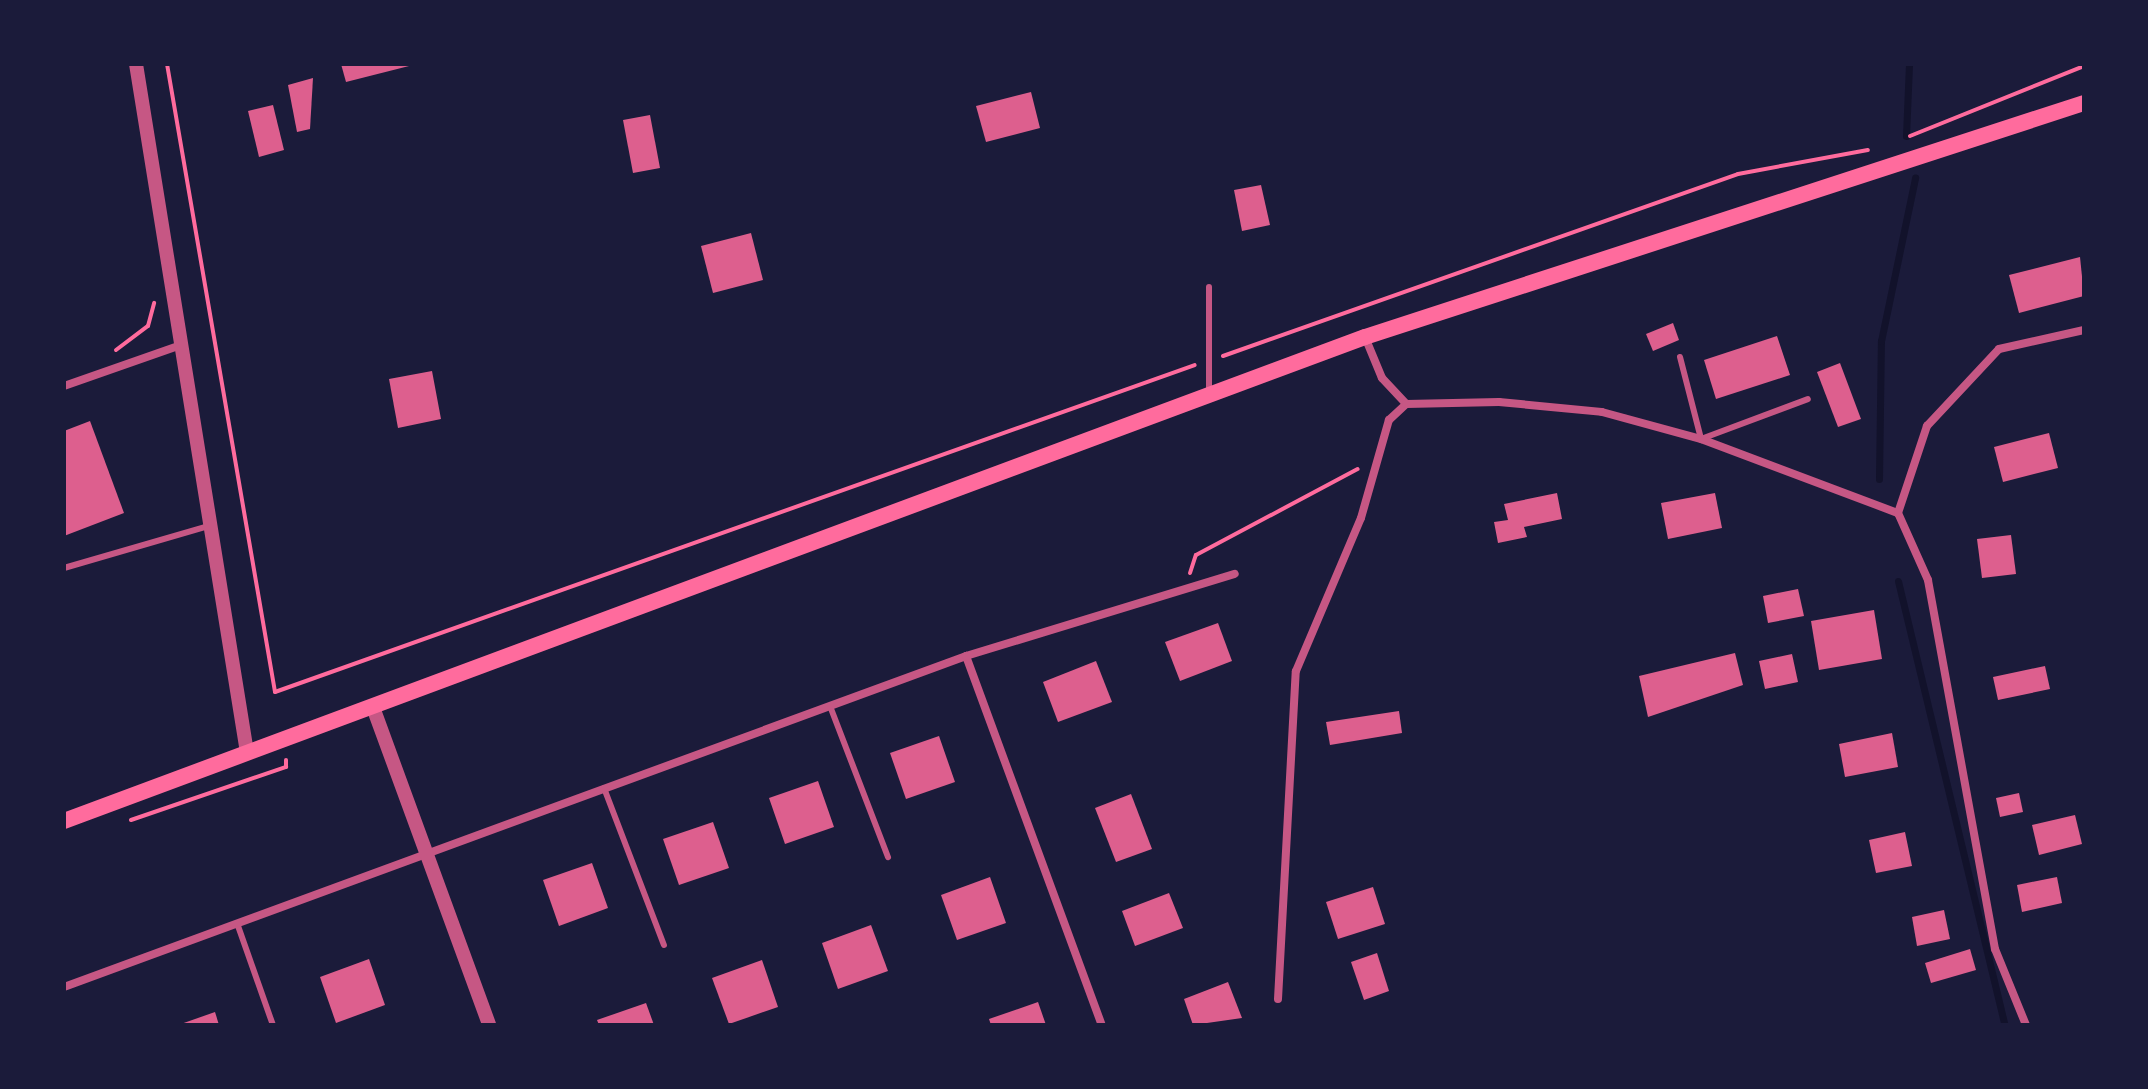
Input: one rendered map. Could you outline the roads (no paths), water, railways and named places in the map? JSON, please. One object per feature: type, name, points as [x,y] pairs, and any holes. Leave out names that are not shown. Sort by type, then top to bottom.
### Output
[{"type":"main road","points":[[64,821],[247,752],[374,710],[1365,337],[2084,103]]},
{"type":"street","points":[[136,64],[178,346],[212,525],[247,752]]},
{"type":"street","points":[[2026,1025],[1992,934],[1928,580],[1898,513],[1927,426],[1999,349],[2084,330]]},
{"type":"street","points":[[1365,337],[1382,378],[1406,404],[1602,412],[1701,439],[1898,513]]},
{"type":"street","points":[[64,386],[178,346]]},
{"type":"street","points":[[1278,999],[1296,671],[1361,518],[1375,460],[1389,420],[1406,404]]},
{"type":"street","points":[[64,987],[603,786],[966,656],[1235,574]]},
{"type":"street","points":[[966,656],[1102,1025]]},
{"type":"street","points":[[374,710],[489,1025]]},
{"type":"lane","points":[[1209,287],[1209,395]]},
{"type":"lane","points":[[1680,357],[1701,439],[1808,399]]},
{"type":"lane","points":[[64,568],[212,525]]},
{"type":"lane","points":[[830,706],[888,857]]},
{"type":"lane","points":[[603,786],[664,945]]},
{"type":"lane","points":[[237,923],[273,1025]]},
{"type":"waterway","points":[[1906,136],[1909,64]]},
{"type":"waterway","points":[[1879,479],[1881,341],[1915,178]]},
{"type":"waterway","points":[[1898,581],[2005,1025]]}]
